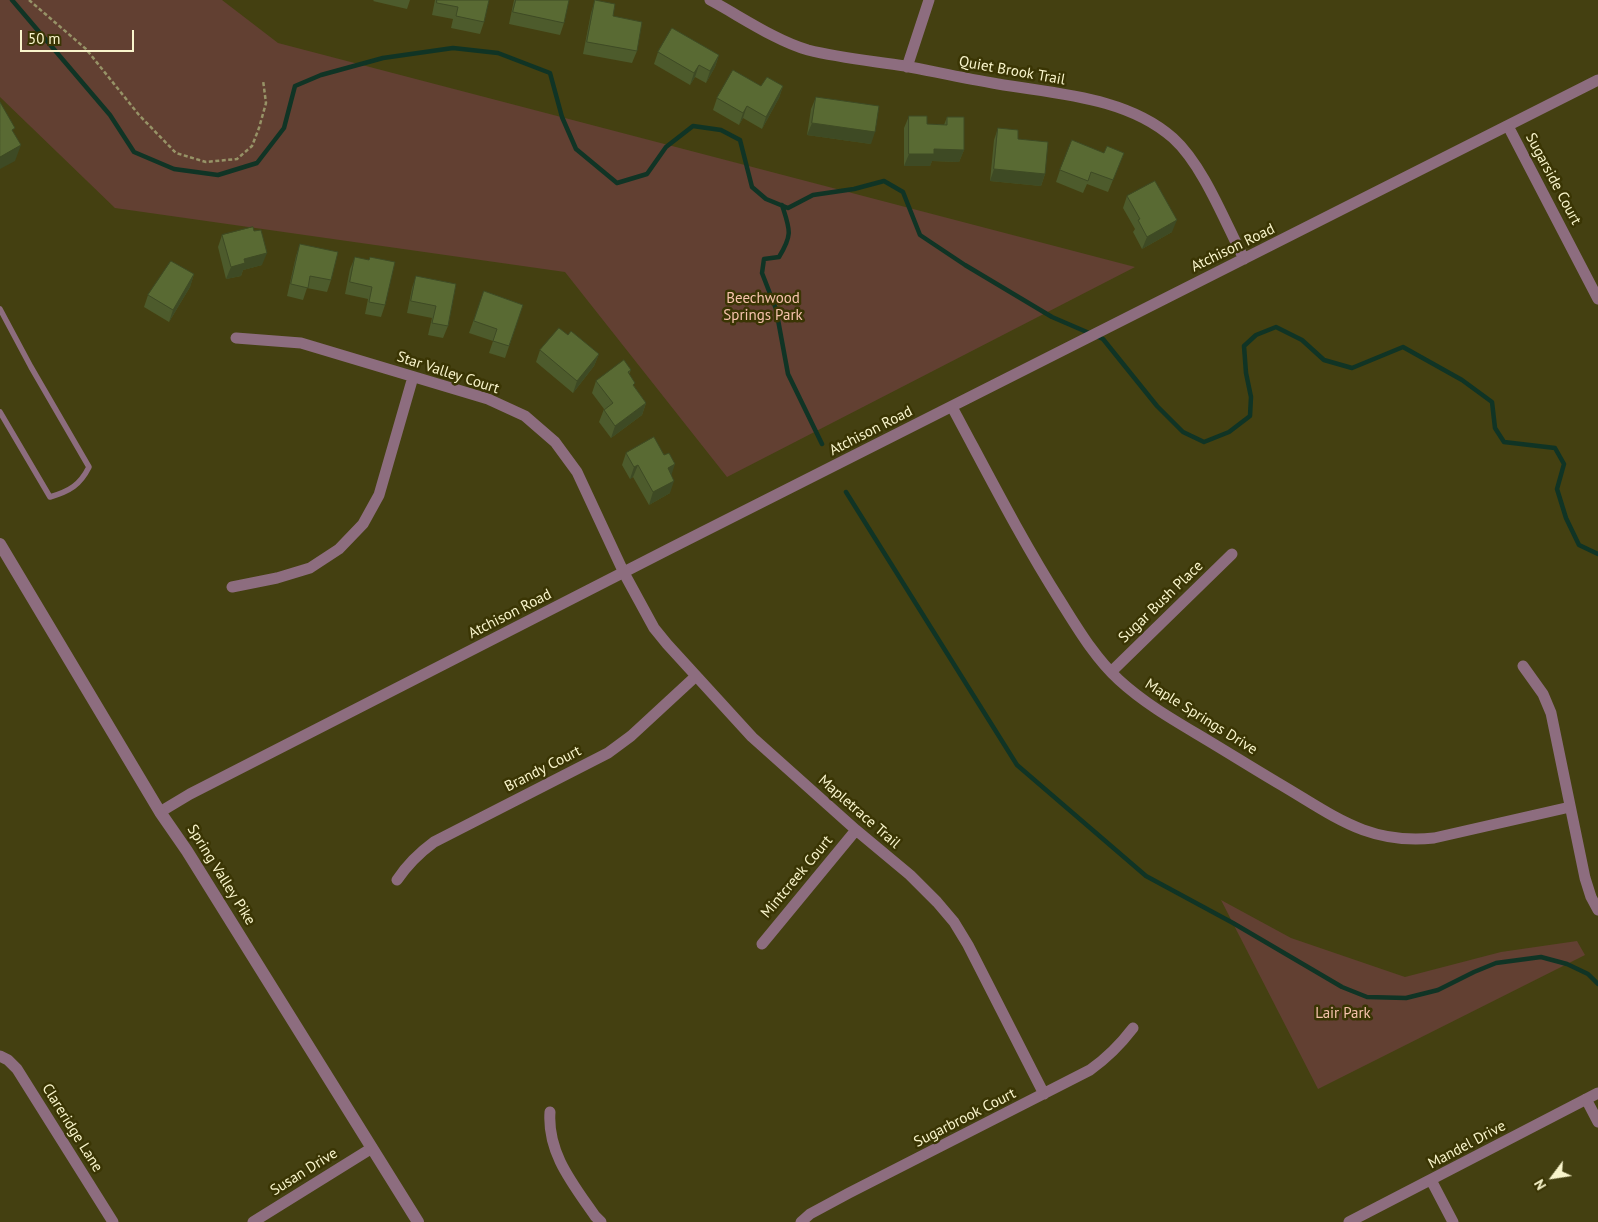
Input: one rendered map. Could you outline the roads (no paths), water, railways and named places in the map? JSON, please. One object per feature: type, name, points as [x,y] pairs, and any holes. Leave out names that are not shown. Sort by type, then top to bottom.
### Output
[{"type":"street","name":"Quiet Brook Trail","points":[[710,0],[788,42],[806,49],[947,76],[1108,103],[1127,109],[1152,122],[1173,138],[1187,153],[1198,170],[1244,259]]},
{"type":"street","points":[[907,67],[929,0]]},
{"type":"street","name":"Atchison Road","points":[[160,812],[190,794],[624,573],[1598,80]]},
{"type":"street","name":"Sugarside Court","points":[[1508,126],[1598,299]]},
{"type":"street","name":"Star Valley Court","points":[[236,338],[301,343],[488,399],[525,416],[555,442],[577,472],[624,573]]},
{"type":"street","points":[[232,587],[278,578],[310,568],[339,549],[363,524],[379,495],[413,377]]},
{"type":"street","name":"Maple Springs Drive","points":[[952,407],[1039,568],[1085,640],[1111,672],[1138,697],[1345,823],[1378,836],[1415,840],[1434,838],[1570,807]]},
{"type":"street","name":"Spring Valley Pike","points":[[0,544],[160,812],[187,851],[418,1222]]},
{"type":"street","name":"Sugar Bush Place","points":[[1111,672],[1232,554]]},
{"type":"street","name":"Mapletrace Trail","points":[[624,573],[654,628],[752,737],[856,830],[910,875],[954,922],[968,945],[1044,1094]]},
{"type":"street","points":[[1523,666],[1543,694],[1551,713],[1585,878],[1591,897],[1598,910]]},
{"type":"street","name":"Brandy Court","points":[[397,880],[406,867],[434,842],[608,753],[631,736],[696,676]]},
{"type":"street","name":"Mintcreek Court","points":[[762,944],[856,830]]},
{"type":"street","name":"Sugarbrook Court","points":[[800,1222],[810,1214],[849,1193],[1090,1070],[1106,1059],[1133,1028]]},
{"type":"street","name":"Clareridge Lane","points":[[0,1056],[8,1060],[17,1069],[113,1222]]},
{"type":"street","name":"Mandel Drive","points":[[1349,1222],[1598,1093]]},
{"type":"street","points":[[1586,1099],[1598,1122]]},
{"type":"street","points":[[550,1112],[551,1135],[557,1156],[601,1222]]},
{"type":"street","name":"Susan Drive","points":[[253,1222],[372,1148]]},
{"type":"street","points":[[1431,1180],[1454,1222]]},
{"type":"lane","points":[[0,308],[31,367],[89,467],[82,480],[65,492],[50,497],[0,412]]},
{"type":"waterway","points":[[12,0],[110,115],[134,152],[174,169],[218,175],[257,163],[284,128],[295,86],[321,75],[383,58],[453,48],[498,53],[550,73],[562,117],[576,149],[617,183],[647,174],[666,147],[693,126],[721,130],[740,140],[752,187],[766,199],[788,208],[813,195],[854,189],[884,181],[903,192],[920,235],[965,265],[1052,317],[1103,339],[1157,406],[1183,432],[1204,442],[1229,432],[1250,416],[1251,397],[1246,373],[1244,346],[1256,335],[1276,327],[1302,340],[1324,360],[1352,368],[1403,347],[1462,380],[1492,402],[1495,428],[1504,442],[1555,448],[1564,464],[1557,489],[1566,518],[1579,545],[1598,554]]},
{"type":"waterway","points":[[782,205],[788,226],[788,237],[779,257],[764,259],[762,273],[776,309],[788,374],[822,444]]},
{"type":"waterway","points":[[846,492],[1017,765],[1146,876],[1233,923],[1342,987],[1367,997],[1406,998],[1438,990],[1496,963],[1541,957],[1567,964],[1588,974],[1598,984]]},
{"type":"park label","name":"Beechwood Springs Park","points":[[763,308]]},
{"type":"park label","name":"Lair Park","points":[[1343,1014]]}]
